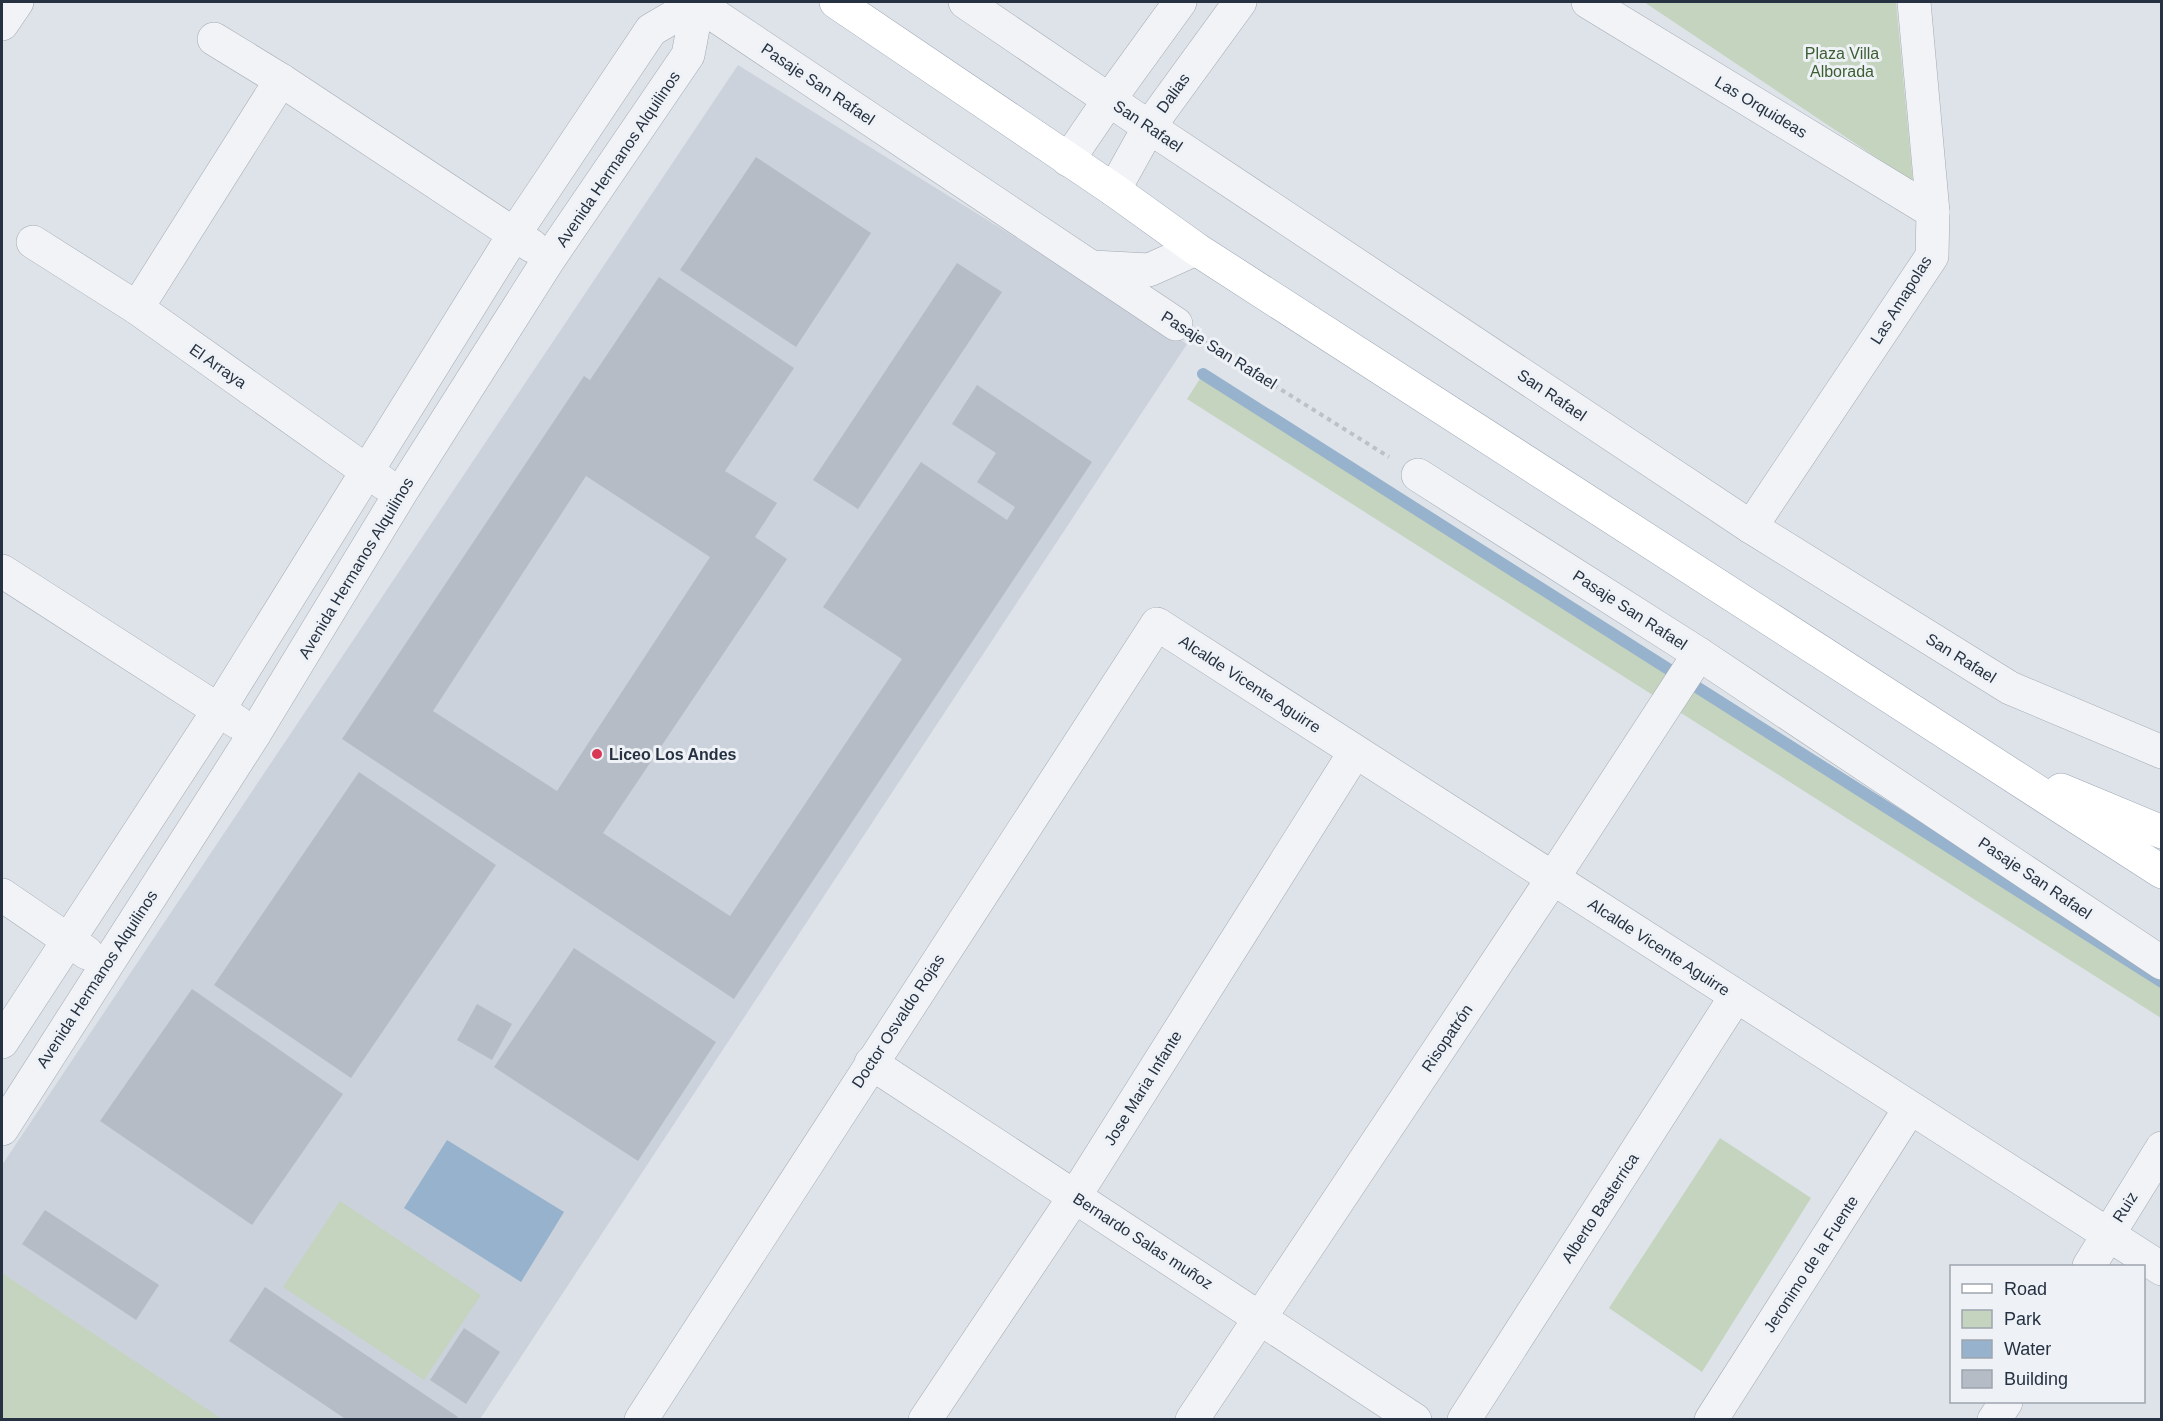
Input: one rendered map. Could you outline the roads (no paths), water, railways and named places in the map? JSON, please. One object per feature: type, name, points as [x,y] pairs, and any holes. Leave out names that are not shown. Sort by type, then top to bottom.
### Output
[{"type":"main road","points":[[836,2],[1114,190],[1196,249],[2162,872]]},
{"type":"main road","points":[[1977,754],[2162,831]]},
{"type":"street","points":[[2,24],[17,2]]},
{"type":"street","points":[[2,1042],[218,711],[515,233],[651,30],[697,2]]},
{"type":"street","name":"Avenida Hermanos Alquilinos","points":[[2,1130],[255,733],[400,494],[549,260],[688,55],[697,2]]},
{"type":"street","name":"Pasaje San Rafael","points":[[697,2],[1176,324]]},
{"type":"street","name":"San Rafael","points":[[965,2],[1750,527],[2010,688],[2162,752]]},
{"type":"street","points":[[1068,160],[1180,2]]},
{"type":"street","name":"Dalias","points":[[1114,190],[1149,127],[1240,2]]},
{"type":"street","name":"Las Orquideas","points":[[1588,2],[1933,212]]},
{"type":"street","name":"Las Amapolas","points":[[1750,527],[1932,256],[1933,212],[1914,2]]},
{"type":"street","points":[[214,39],[281,80],[515,233],[549,260]]},
{"type":"street","points":[[137,308],[281,80]]},
{"type":"street","name":"El Arraya","points":[[33,242],[137,308],[400,494]]},
{"type":"street","points":[[1091,267],[1149,270],[1196,249]]},
{"type":"street","name":"Pasaje San Rafael","points":[[1418,475],[1699,654],[2162,963]]},
{"type":"street","points":[[2,570],[255,733]]},
{"type":"street","name":"Alcalde Vicente Aguirre","points":[[1157,624],[2162,1269]]},
{"type":"street","name":"Doctor Osvaldo Rojas","points":[[641,1419],[1157,624]]},
{"type":"street","name":"Risopatrón","points":[[1192,1419],[1553,878],[1699,654]]},
{"type":"street","name":"Jose Maria Infante","points":[[925,1419],[1075,1196],[1355,752]]},
{"type":"street","points":[[2,895],[70,939],[105,966]]},
{"type":"street","name":"Alberto Basterrica","points":[[1464,1419],[1736,996]]},
{"type":"street","name":"Bernardo Salas muñoz","points":[[871,1063],[1415,1419]]},
{"type":"street","name":"Jeronimo de la Fuente","points":[[1711,1419],[1910,1108]]},
{"type":"street","name":"Ruiz","points":[[2090,1265],[2162,1148]]},
{"type":"street","points":[[1994,1419],[2005,1403]]},
{"type":"water","points":[[447,1140],[564,1212],[521,1282],[404,1208]]},
{"type":"waterway","points":[[1203,374],[2162,982]]},
{"type":"place","name":"Liceo Los Andes","points":[[597,754]]},
{"type":"park label","name":"Plaza Villa Alborada","points":[[1842,62]]}]
